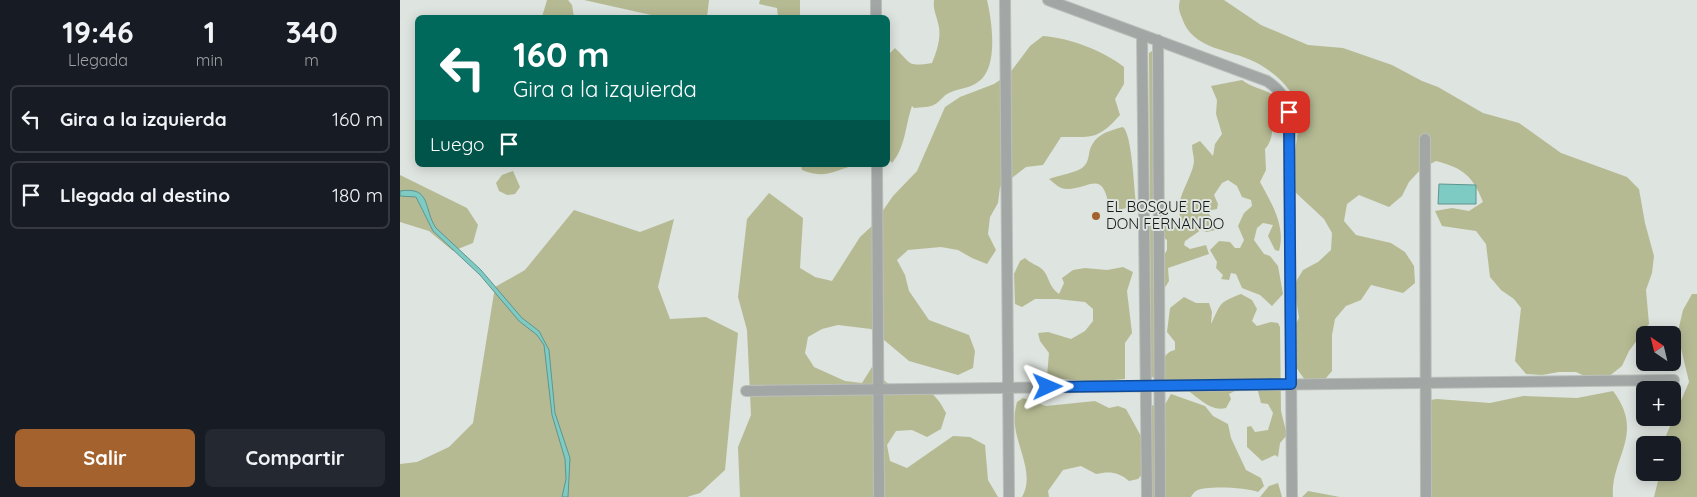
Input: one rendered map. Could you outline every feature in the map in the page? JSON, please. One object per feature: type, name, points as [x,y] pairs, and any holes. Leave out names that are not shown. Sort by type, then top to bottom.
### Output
[{"type":"street","points":[[876,0],[876,15]]},
{"type":"street","points":[[1006,0],[1009,497]]},
{"type":"street","points":[[1048,0],[1267,81],[1282,94],[1286,102],[1289,112],[1292,497]]},
{"type":"street","points":[[1142,35],[1147,497]]},
{"type":"street","points":[[1158,40],[1160,497]]},
{"type":"street","points":[[1425,138],[1426,497]]},
{"type":"street","points":[[877,167],[879,497]]},
{"type":"street","points":[[746,391],[1674,380]]},
{"type":"green space","points":[[547,0],[568,0],[572,5],[574,15],[543,15]]},
{"type":"green space","points":[[584,0],[709,0],[707,15],[651,15]]},
{"type":"green space","points":[[760,0],[800,0],[800,15],[778,15],[777,8],[759,4]]},
{"type":"green space","points":[[934,0],[987,0],[992,31],[989,66],[985,75],[975,84],[952,91],[932,106],[914,108],[912,106],[903,143],[892,163],[890,160],[890,53],[895,48],[911,63],[918,65],[932,63],[939,38],[939,28],[934,9]]},
{"type":"green space","points":[[1180,0],[1224,0],[1261,25],[1308,45],[1343,48],[1392,65],[1438,87],[1483,113],[1519,123],[1561,153],[1627,177],[1639,189],[1645,223],[1654,256],[1652,273],[1646,290],[1649,324],[1648,326],[1636,326],[1636,342],[1622,366],[1608,377],[1591,379],[1576,372],[1542,375],[1526,374],[1515,361],[1521,308],[1490,277],[1486,244],[1476,231],[1442,226],[1435,211],[1452,208],[1469,211],[1483,202],[1471,179],[1466,174],[1436,161],[1421,169],[1409,182],[1402,196],[1389,207],[1359,195],[1347,204],[1344,221],[1356,235],[1391,243],[1405,252],[1414,266],[1415,283],[1403,293],[1371,285],[1361,300],[1346,306],[1335,319],[1332,335],[1332,371],[1321,384],[1305,380],[1295,366],[1291,333],[1299,318],[1294,285],[1303,270],[1318,262],[1331,250],[1332,233],[1324,219],[1295,192],[1291,175],[1302,107],[1282,81],[1270,71],[1255,62],[1203,43],[1194,37],[1187,29],[1179,7]]},
{"type":"green space","points":[[1043,36],[1064,39],[1096,50],[1124,67],[1124,84],[1115,99],[1120,115],[1100,133],[1087,137],[1061,137],[1043,165],[1026,167],[1000,187],[998,203],[990,217],[988,234],[996,250],[987,264],[958,250],[941,247],[908,250],[897,260],[905,275],[909,291],[929,320],[969,335],[975,351],[973,368],[958,375],[909,361],[871,329],[838,325],[822,329],[808,337],[805,353],[814,367],[845,381],[862,383],[872,367],[889,384],[898,387],[921,389],[933,395],[946,413],[941,429],[927,437],[912,430],[896,431],[887,445],[890,461],[907,468],[953,436],[970,437],[985,445],[988,480],[998,497],[740,497],[738,447],[751,415],[747,330],[738,297],[747,219],[769,193],[803,218],[800,268],[815,277],[832,281],[860,237],[873,225],[893,196],[917,171],[945,107],[960,97],[994,84],[1009,74],[1030,46]]},
{"type":"green space","points":[[1152,51],[1154,202],[1150,204],[1149,53]]},
{"type":"green space","points":[[1242,80],[1270,93],[1278,99],[1271,112],[1271,137],[1265,149],[1266,170],[1260,182],[1277,216],[1281,233],[1279,251],[1275,250],[1268,236],[1273,225],[1263,223],[1257,228],[1254,240],[1264,254],[1270,256],[1278,266],[1283,294],[1272,306],[1260,295],[1242,288],[1236,274],[1231,273],[1229,280],[1221,279],[1223,275],[1216,268],[1217,262],[1210,250],[1219,241],[1230,242],[1235,248],[1240,248],[1244,240],[1238,226],[1244,213],[1252,206],[1251,200],[1242,197],[1237,186],[1228,180],[1222,183],[1214,195],[1218,204],[1217,209],[1207,211],[1217,226],[1215,230],[1207,232],[1201,230],[1185,241],[1184,245],[1190,249],[1206,245],[1209,254],[1168,268],[1169,281],[1164,289],[1159,264],[1167,250],[1167,240],[1163,237],[1165,222],[1174,223],[1182,220],[1179,206],[1193,168],[1192,145],[1200,141],[1213,156],[1215,144],[1222,134],[1216,114],[1217,100],[1211,86]]},
{"type":"green space","points":[[1123,127],[1131,150],[1136,203],[1126,208],[1116,209],[1109,206],[1103,188],[1099,184],[1064,189],[1049,179],[1082,168],[1087,162],[1093,143],[1101,135]]},
{"type":"green space","points":[[801,167],[850,167],[824,174],[802,170]]},
{"type":"green space","points":[[513,171],[520,187],[515,194],[507,195],[499,191],[496,183],[502,175]]},
{"type":"green space","points":[[400,175],[467,208],[478,225],[473,243],[453,251],[429,231],[400,222]]},
{"type":"green space","points":[[574,210],[640,232],[674,219],[658,287],[670,319],[706,317],[738,333],[725,470],[700,493],[687,497],[400,497],[400,464],[417,462],[449,447],[473,423],[495,287],[525,270]]},
{"type":"green space","points":[[1153,219],[1155,376],[1151,378],[1150,221]]},
{"type":"green space","points":[[1025,258],[1043,270],[1053,288],[1059,294],[1064,283],[1062,278],[1073,270],[1085,268],[1107,270],[1123,267],[1133,272],[1127,291],[1132,333],[1125,343],[1125,379],[1086,381],[1047,376],[1049,353],[1040,341],[1038,333],[1048,332],[1071,339],[1085,331],[1093,321],[1093,309],[1085,302],[1057,299],[1035,299],[1022,307],[1015,304],[1014,274],[1020,261]]},
{"type":"green space","points":[[1241,294],[1252,300],[1257,309],[1252,321],[1257,326],[1271,322],[1278,323],[1280,327],[1281,411],[1287,435],[1280,443],[1278,457],[1275,455],[1262,461],[1247,447],[1247,427],[1251,426],[1255,432],[1268,430],[1273,413],[1268,404],[1261,403],[1258,391],[1252,391],[1245,386],[1229,394],[1231,399],[1226,408],[1221,409],[1205,404],[1187,390],[1178,392],[1161,385],[1164,359],[1166,355],[1175,350],[1175,342],[1167,332],[1170,308],[1184,297],[1196,303],[1209,303],[1212,312],[1211,324],[1224,302]]},
{"type":"green space","points":[[1692,294],[1697,294],[1697,497],[1654,497],[1658,481],[1681,481],[1681,436],[1666,436],[1670,426],[1681,426],[1681,401],[1689,382],[1681,348],[1681,326],[1679,326],[1683,310]]},
{"type":"green space","points":[[1613,391],[1622,406],[1627,433],[1613,483],[1613,497],[1430,497],[1423,401],[1437,399],[1490,403],[1523,396],[1577,398]]},
{"type":"green space","points":[[1171,394],[1205,406],[1213,416],[1228,424],[1231,438],[1246,470],[1261,478],[1264,486],[1258,492],[1237,488],[1208,488],[1196,491],[1191,497],[1163,497],[1165,461],[1160,413]]},
{"type":"green space","points":[[1023,398],[1046,406],[1095,401],[1109,408],[1118,406],[1126,409],[1142,438],[1144,472],[1138,479],[1129,481],[1118,474],[1096,474],[1081,466],[1063,470],[1048,491],[1049,497],[1022,497],[1026,489],[1027,480],[1024,461],[1016,434],[1015,411],[1017,402]]},
{"type":"green space","points":[[1152,405],[1155,406],[1156,497],[1151,497]]},
{"type":"green space","points":[[1278,483],[1282,497],[1260,497],[1269,486]]},
{"type":"green space","points":[[1308,491],[1340,497],[1302,497]]},
{"type":"water","points":[[1439,184],[1476,185],[1476,204],[1438,204]]},
{"type":"water","points":[[410,190],[422,196],[436,228],[481,270],[522,318],[539,331],[549,350],[555,413],[570,458],[568,497],[562,497],[566,479],[565,459],[552,415],[544,345],[537,335],[519,321],[480,275],[433,231],[416,197],[400,196],[400,191]]},
{"type":"place","name":"EL BOSQUE DE DON FERNANDO","points":[[1096,216]]},
{"type":"route","points":[[1048,387],[1291,384],[1289,112]]}]
